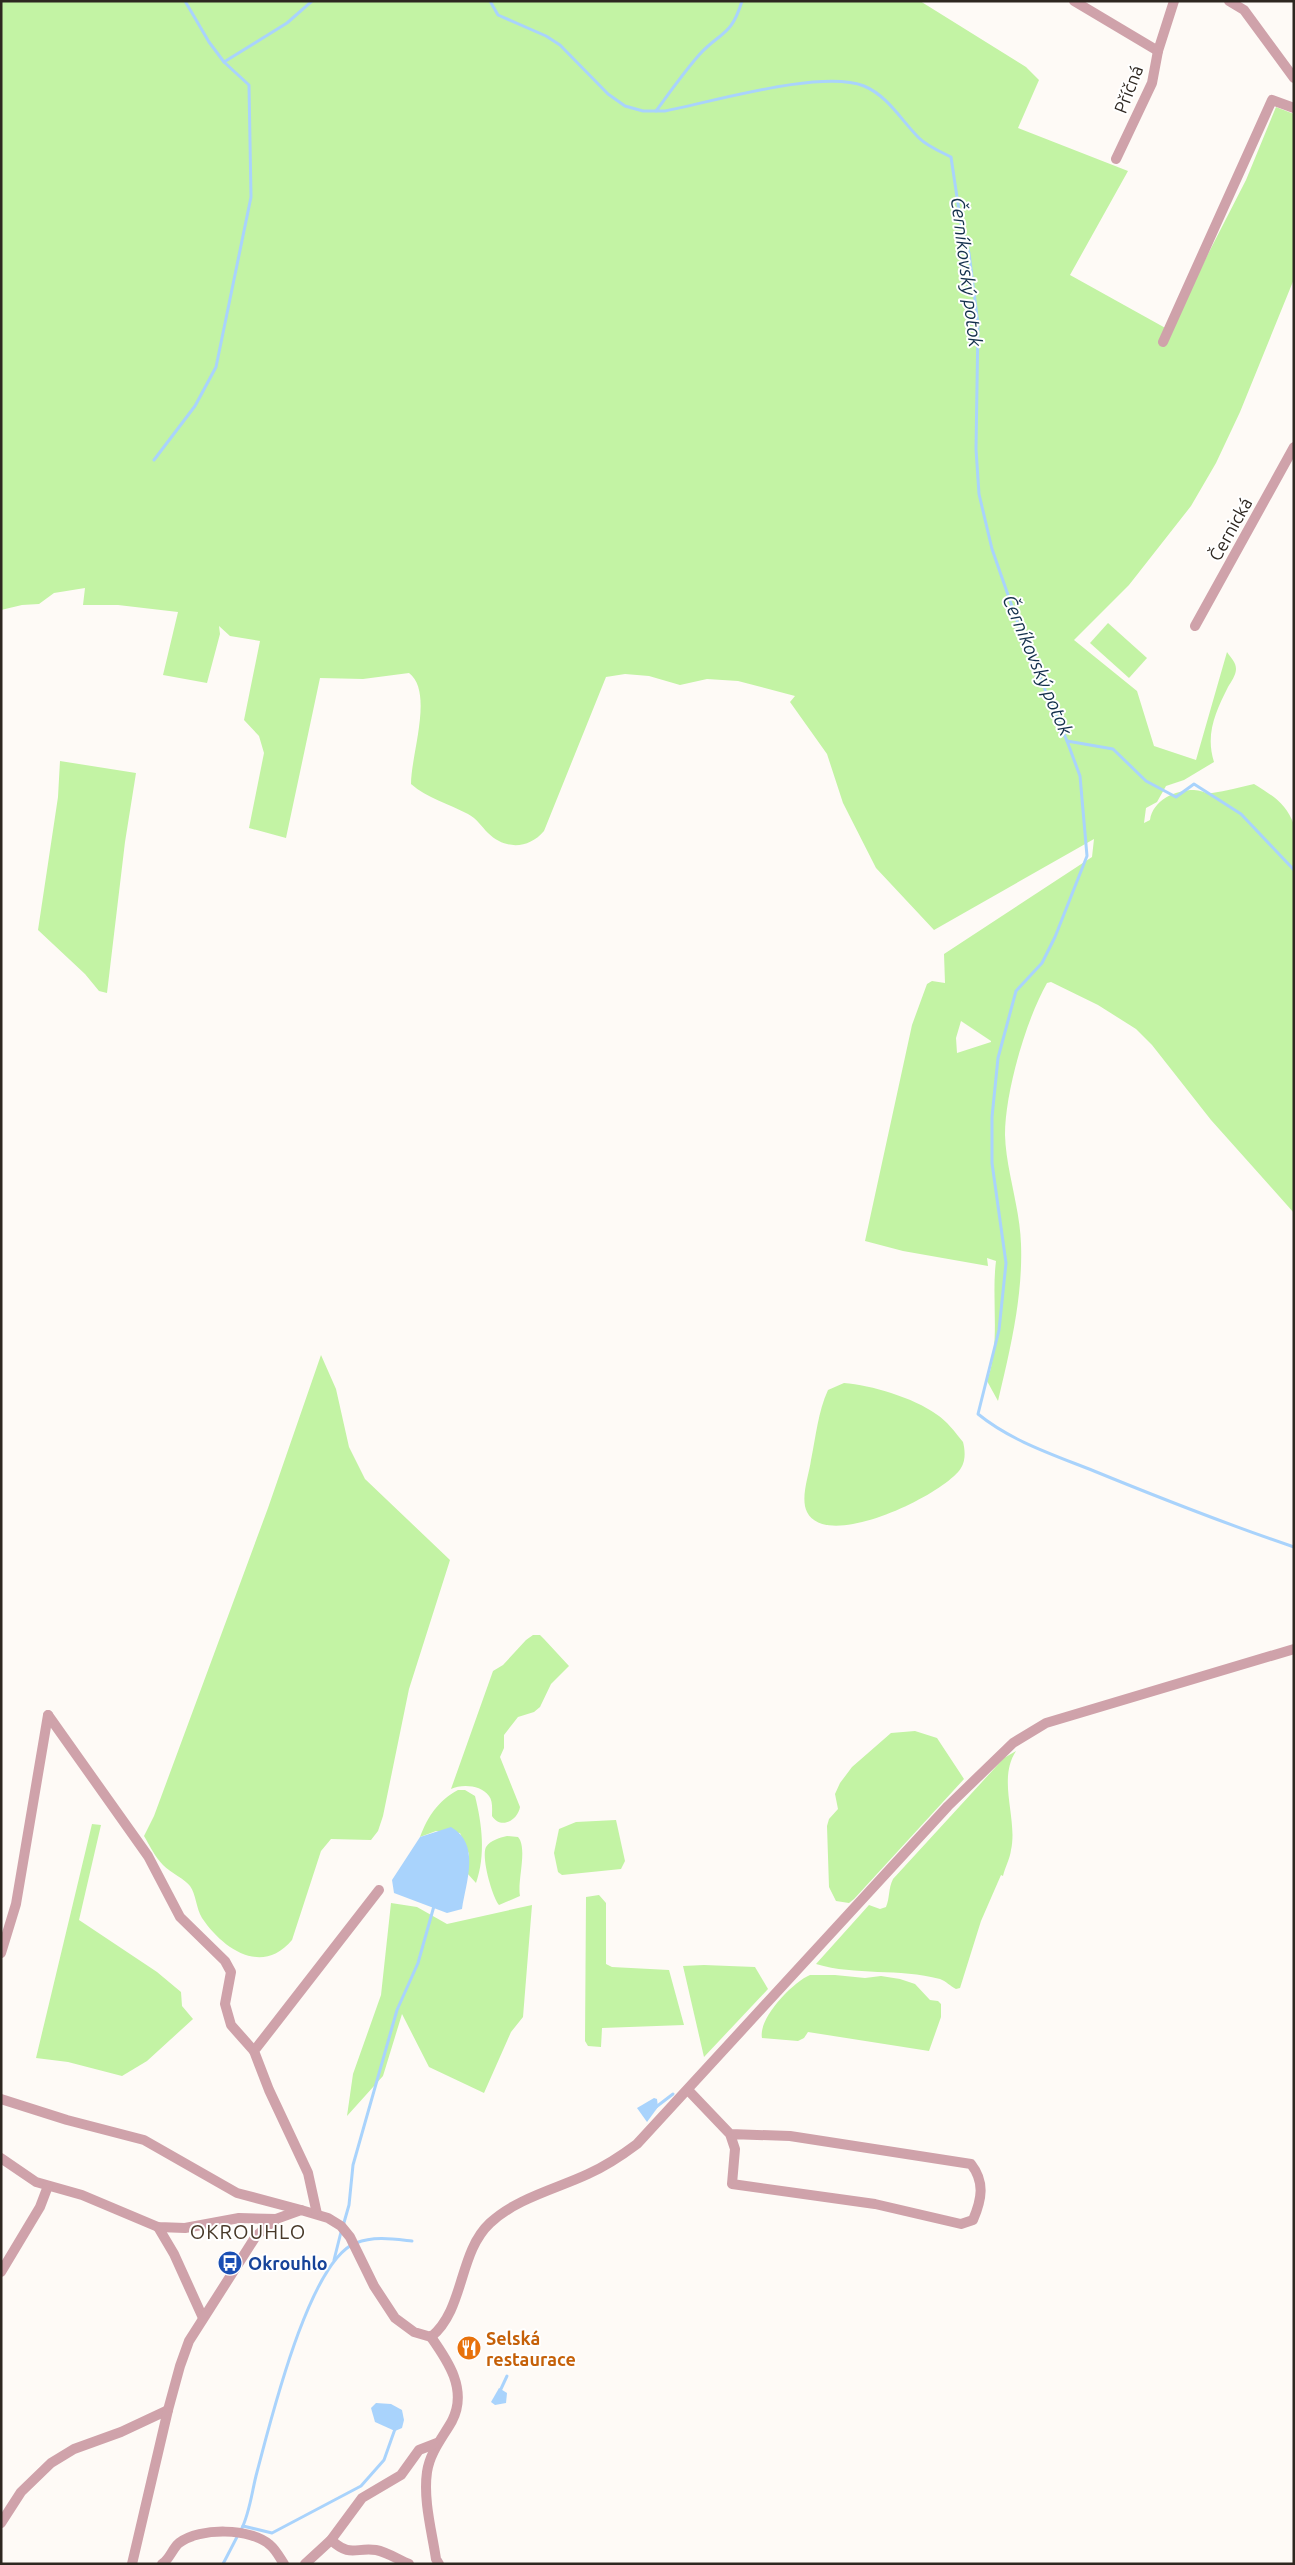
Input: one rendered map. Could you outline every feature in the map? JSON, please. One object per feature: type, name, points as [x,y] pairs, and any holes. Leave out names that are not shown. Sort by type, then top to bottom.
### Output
[{"type":"street","points":[[1074,1],[1158,51]]},
{"type":"street","name":"Příčná","points":[[1116,159],[1152,83],[1158,51],[1174,1]]},
{"type":"street","points":[[1229,1],[1244,10],[1294,78]]},
{"type":"street","points":[[1163,342],[1272,100],[1294,108]]},
{"type":"street","name":"Černická","points":[[1195,626],[1294,447]]},
{"type":"street","points":[[431,2337],[442,2327],[470,2257],[489,2224],[528,2200],[613,2162],[637,2144],[948,1806],[1013,1743],[1046,1723],[1294,1649]]},
{"type":"street","points":[[1,1952],[16,1904],[48,1714],[148,1856],[180,1917],[226,1960],[231,1972],[225,2004],[231,2025],[254,2051],[269,2090],[308,2173],[317,2214]]},
{"type":"street","points":[[254,2051],[379,1890]]},
{"type":"street","points":[[688,2090],[730,2134],[735,2149],[732,2184],[875,2204],[961,2224],[973,2220],[977,2210],[981,2189],[980,2175],[972,2164],[790,2136],[730,2134]]},
{"type":"street","points":[[1,2099],[67,2120],[144,2140],[237,2193],[317,2214],[341,2226],[350,2237],[374,2286],[395,2318],[414,2332],[431,2337],[452,2366],[458,2396],[453,2419],[437,2443],[427,2471],[427,2504],[436,2562]]},
{"type":"street","points":[[1,2158],[21,2174],[48,2186],[82,2195],[158,2227],[185,2228],[239,2218],[276,2218],[301,2210]]},
{"type":"street","points":[[1,2272],[40,2207],[48,2186]]},
{"type":"street","points":[[132,2564],[168,2410],[189,2341],[256,2236],[276,2218]]},
{"type":"street","points":[[158,2227],[174,2254],[203,2318]]},
{"type":"street","points":[[1,2523],[21,2492],[51,2463],[74,2448],[121,2432],[168,2410]]},
{"type":"street","points":[[306,2564],[331,2540],[362,2498],[401,2475],[418,2450],[437,2443]]},
{"type":"street","points":[[162,2564],[179,2544],[194,2536],[224,2531],[254,2536],[270,2545],[284,2564]]},
{"type":"street","points":[[331,2540],[341,2548],[356,2552],[375,2550],[409,2564]]},
{"type":"green space","points":[[1,1],[920,1],[1026,67],[1039,80],[1018,128],[1128,171],[1070,275],[1169,330],[1246,180],[1276,107],[1294,114],[1294,279],[1240,412],[1216,463],[1191,506],[1129,585],[1074,640],[1137,691],[1154,746],[1196,760],[1227,652],[1235,664],[1235,674],[1219,705],[1211,732],[1214,762],[1184,780],[1166,786],[1157,802],[1146,808],[1144,823],[1150,820],[1155,807],[1160,802],[1173,794],[1187,790],[1212,793],[1254,784],[1273,796],[1291,817],[1294,825],[1294,1213],[1211,1120],[1152,1045],[1136,1029],[1098,1005],[1051,982],[1047,983],[1024,1036],[1013,1078],[1006,1118],[1006,1148],[1020,1230],[1021,1264],[1015,1323],[998,1401],[987,1381],[994,1352],[996,1261],[987,1258],[988,1266],[903,1251],[865,1241],[912,1025],[927,984],[932,981],[945,983],[944,954],[1092,857],[1094,839],[934,930],[876,868],[843,803],[827,754],[790,702],[795,696],[738,681],[707,679],[680,685],[649,676],[625,674],[606,677],[544,831],[538,837],[524,844],[509,845],[495,839],[468,814],[431,797],[411,784],[421,709],[420,694],[416,682],[409,673],[363,679],[320,678],[286,838],[249,828],[264,753],[259,736],[244,720],[260,641],[230,636],[219,626],[220,634],[207,683],[163,675],[178,612],[118,605],[83,605],[85,588],[54,593],[39,604],[22,605],[1,610]],"holes":[[[961,1021],[991,1042],[957,1053],[956,1038]]]},
{"type":"green space","points":[[1108,623],[1147,658],[1129,678],[1090,643]]},
{"type":"green space","points":[[60,761],[136,773],[125,842],[107,993],[99,991],[85,974],[38,930],[58,797]]},
{"type":"green space","points":[[321,1355],[336,1389],[349,1447],[365,1479],[450,1560],[409,1689],[383,1816],[378,1831],[371,1840],[331,1839],[321,1851],[292,1940],[280,1951],[268,1956],[256,1957],[244,1954],[221,1940],[202,1918],[190,1886],[163,1865],[144,1836],[154,1816],[268,1508]]},
{"type":"green space","points":[[844,1383],[867,1386],[892,1393],[927,1408],[940,1417],[963,1442],[965,1455],[961,1468],[951,1479],[933,1491],[911,1504],[886,1515],[860,1523],[837,1526],[819,1523],[807,1512],[804,1500],[806,1486],[825,1398],[828,1390]]},
{"type":"green space","points":[[533,1635],[540,1635],[569,1666],[551,1684],[540,1707],[534,1712],[518,1717],[504,1735],[504,1748],[500,1757],[520,1807],[519,1812],[513,1819],[504,1823],[492,1816],[491,1800],[486,1792],[476,1788],[460,1786],[451,1789],[493,1671],[503,1665]]},
{"type":"green space","points":[[915,1731],[937,1738],[964,1779],[854,1899],[849,1903],[836,1901],[829,1887],[827,1826],[829,1819],[838,1809],[835,1794],[840,1783],[852,1767],[891,1733]]},
{"type":"green space","points":[[1016,1751],[1008,1774],[1012,1825],[1010,1853],[1003,1876],[1001,1875],[981,1921],[960,1988],[956,1989],[942,1980],[925,1976],[846,1970],[816,1964],[869,1905],[880,1909],[886,1907],[893,1879],[1004,1758]]},
{"type":"green space","points":[[458,1790],[465,1790],[475,1796],[482,1840],[481,1862],[476,1883],[467,1873],[469,1854],[460,1833],[436,1831],[420,1837],[426,1822],[434,1810]]},
{"type":"green space","points":[[616,1820],[625,1861],[621,1869],[562,1875],[558,1872],[554,1853],[559,1829],[576,1822]]},
{"type":"green space","points":[[92,1824],[101,1825],[79,1920],[157,1972],[181,1992],[182,2006],[193,2019],[147,2061],[122,2076],[68,2062],[36,2058]]},
{"type":"green space","points":[[507,1836],[518,1837],[521,1842],[520,1896],[499,1905],[493,1894],[488,1876],[485,1852],[486,1847],[490,1843]]},
{"type":"green space","points":[[599,1895],[606,1903],[606,1964],[612,1967],[669,1970],[684,2025],[602,2028],[601,2047],[588,2046],[585,2041],[586,1897]]},
{"type":"green space","points":[[391,1903],[417,1907],[447,1924],[532,1905],[523,2017],[511,2032],[484,2093],[429,2067],[402,2014],[383,2076],[347,2116],[353,2074],[381,1995]]},
{"type":"green space","points":[[683,1966],[755,1967],[768,1989],[704,2057]]},
{"type":"green space","points":[[810,1975],[865,1978],[881,1976],[915,1984],[930,2000],[938,2001],[941,2004],[941,2017],[929,2051],[808,2032],[804,2038],[798,2041],[762,2038],[765,2021],[771,2011],[786,1993]]},
{"type":"water","points":[[451,1827],[460,1834],[466,1843],[469,1853],[468,1876],[462,1909],[447,1913],[394,1893],[392,1880],[420,1837]]},
{"type":"water","points":[[654,2098],[657,2099],[658,2107],[647,2122],[637,2108]]},
{"type":"water","points":[[499,2388],[507,2393],[506,2403],[495,2405],[491,2402]]},
{"type":"water","points":[[376,2403],[391,2404],[402,2410],[404,2420],[402,2428],[395,2431],[375,2422],[371,2408]]},
{"type":"waterway","name":"Černíkovský potok","points":[[185,1],[209,42],[224,62],[287,23],[312,1]]},
{"type":"waterway","name":"Černíkovský potok","points":[[490,1],[498,15],[546,36],[560,45],[608,94],[625,106],[643,111],[665,111],[795,84],[822,81],[845,82],[873,90],[894,109],[922,141],[951,157],[961,224],[969,253],[978,324],[976,449],[979,494],[992,549],[1023,638],[1067,741],[1113,749],[1146,781],[1176,797],[1194,784],[1241,814],[1294,870]]},
{"type":"waterway","points":[[656,111],[699,55],[729,28],[738,13],[742,1]]},
{"type":"waterway","points":[[154,460],[195,406],[216,367],[251,197],[249,85],[224,62]]},
{"type":"waterway","points":[[1067,741],[1080,776],[1087,856],[1055,937],[1042,963],[1016,991],[998,1058],[992,1117],[992,1163],[1006,1263],[999,1330],[978,1414],[1004,1432],[1048,1453],[1294,1547]]},
{"type":"waterway","points":[[343,2226],[349,2205],[353,2165],[397,2010],[418,1963],[434,1906]]},
{"type":"waterway","points":[[656,2107],[673,2094]]},
{"type":"waterway","points":[[334,2260],[341,2232]]},
{"type":"waterway","points":[[241,2530],[249,2509],[271,2418],[294,2346],[307,2310],[323,2279],[339,2256],[356,2243],[377,2239],[412,2241]]},
{"type":"waterway","points":[[500,2391],[507,2376]]},
{"type":"waterway","points":[[243,2526],[272,2533],[361,2486],[384,2460],[395,2429]]},
{"type":"waterway","points":[[223,2564],[238,2535]]},
{"type":"place","name":"Okrouhlo","points":[[230,2263]]},
{"type":"place","name":"Selská restaurace","points":[[469,2348]]},
{"type":"district","name":"OKROUHLO","points":[[248,2231]]}]
